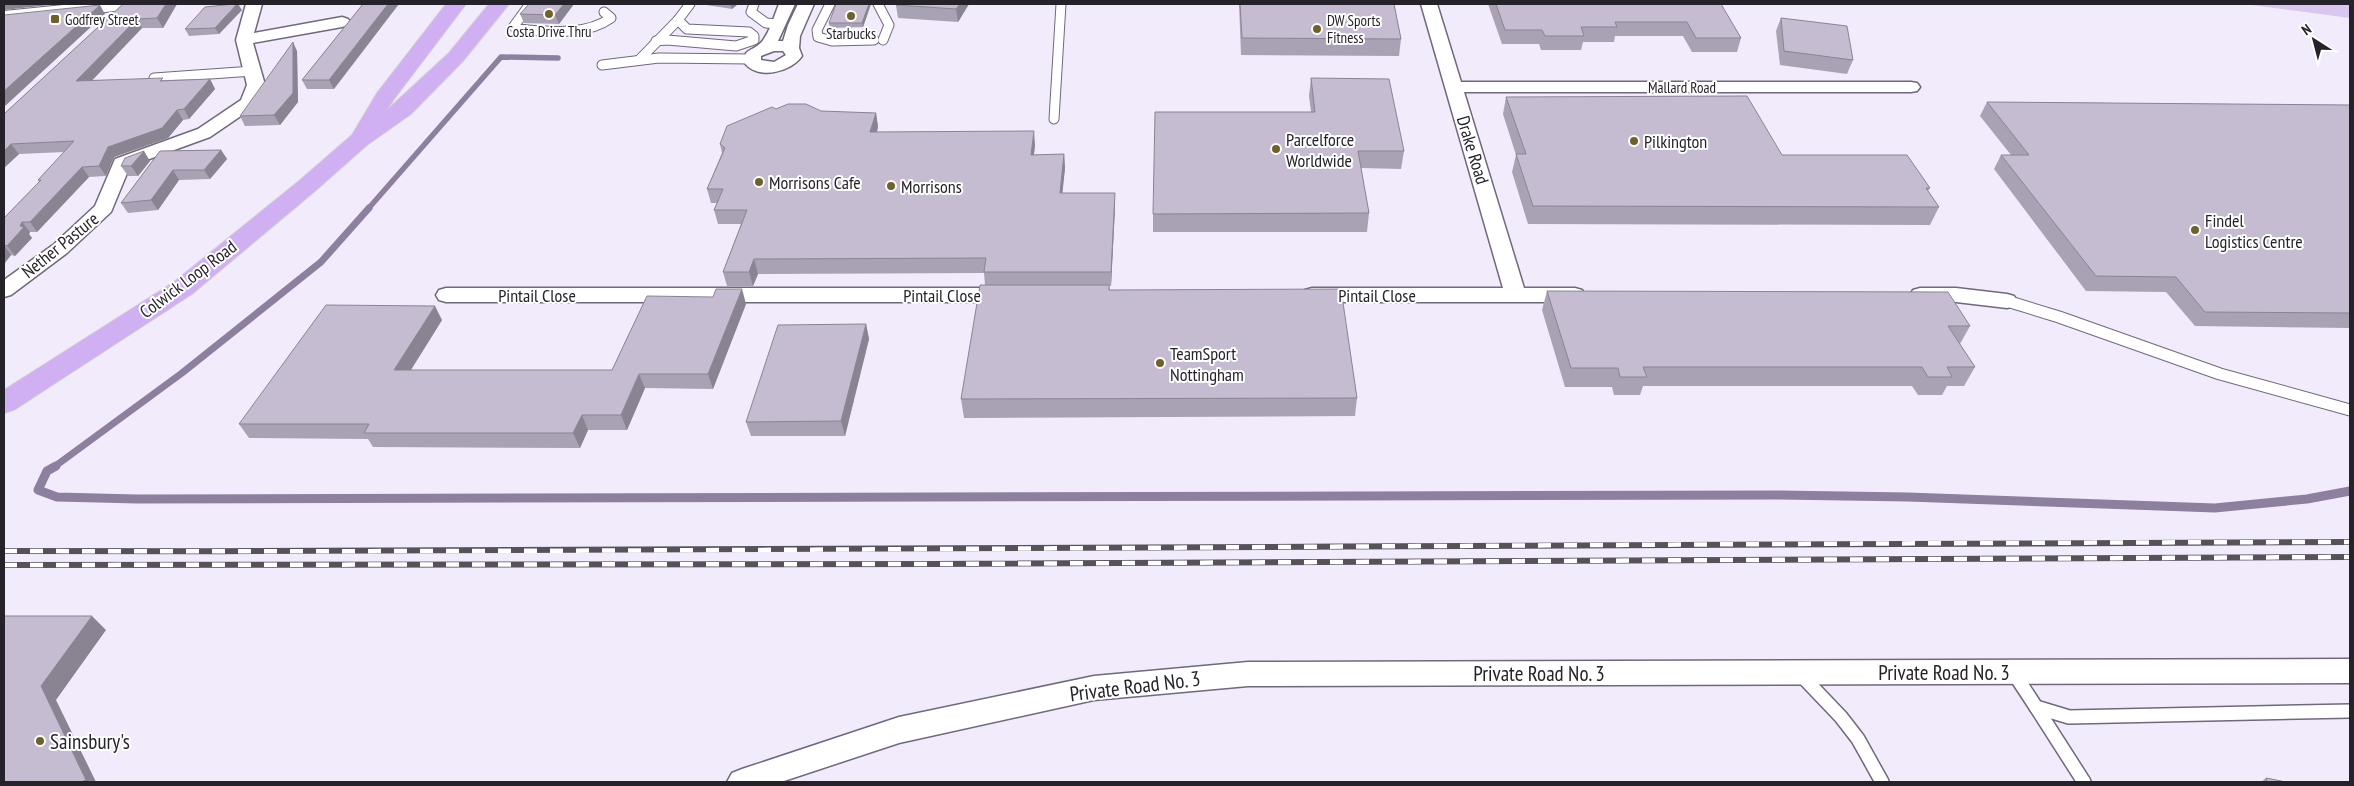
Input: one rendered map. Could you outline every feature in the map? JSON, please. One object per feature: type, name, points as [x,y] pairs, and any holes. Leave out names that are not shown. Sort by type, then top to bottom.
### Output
[{"type":"main road","name":"Colwick Loop Road","points":[[359,140],[384,97],[456,4]]},
{"type":"main road","points":[[359,140],[436,60],[478,4]]},
{"type":"main road","name":"Colwick Loop Road","points":[[4,402],[183,288],[307,186],[359,140],[404,109],[456,56],[499,4]]},
{"type":"street","points":[[4,17],[124,4]]},
{"type":"street","points":[[106,24],[128,4]]},
{"type":"street","points":[[254,4],[244,40],[342,22]]},
{"type":"street","points":[[765,47],[771,39],[787,4]]},
{"type":"street","points":[[791,49],[780,45],[765,47],[753,53],[751,59],[752,62],[761,66],[779,65],[794,56],[794,52],[791,49],[791,36],[806,4]]},
{"type":"street","name":"Drake Road","points":[[1428,5],[1515,294]]},
{"type":"street","name":"Nether Pasture","points":[[4,290],[60,249],[104,208],[122,163],[204,133],[248,103],[256,85],[244,40]]},
{"type":"street","name":"Mallard Road","points":[[1454,87],[1885,86],[1911,88]]},
{"type":"street","name":"Pintail Close","points":[[446,295],[1029,295]]},
{"type":"street","name":"Pintail Close","points":[[1294,295],[1598,295]]},
{"type":"street","points":[[1899,295],[1956,295],[2007,301]]},
{"type":"street","name":"Private Road No. 3","points":[[742,782],[899,730],[1094,688],[1248,674],[2350,672]]},
{"type":"lane","points":[[530,4],[514,26],[516,29],[584,30],[596,27],[611,18],[604,12]]},
{"type":"lane","points":[[640,59],[678,20],[690,4]]},
{"type":"lane","points":[[754,4],[751,12],[766,23],[777,24]]},
{"type":"lane","points":[[830,4],[817,30],[818,37],[832,41],[874,40]]},
{"type":"lane","points":[[878,4],[889,25],[883,40]]},
{"type":"lane","points":[[1054,119],[1061,4]]},
{"type":"lane","points":[[656,41],[667,40],[736,46],[754,40],[754,36],[749,32],[686,28],[678,20]]},
{"type":"lane","points":[[602,65],[640,59],[751,59]]},
{"type":"lane","points":[[154,78],[253,71]]},
{"type":"lane","points":[[2007,301],[2037,309],[2142,348],[2260,387],[2350,410]]},
{"type":"lane","points":[[2013,672],[2084,782]]},
{"type":"lane","points":[[1799,673],[1841,717],[1858,739],[1882,782]]},
{"type":"lane","points":[[2036,707],[2069,717],[2350,711]]},
{"type":"shaded area","points":[[2249,4],[2350,4],[2350,18],[2251,5]]},
{"type":"building","points":[[123,4],[166,4],[157,18],[137,19],[76,81],[163,78],[160,81],[210,79],[184,109],[177,110],[162,128],[108,147],[99,166],[82,167],[30,222],[22,222],[20,226],[24,227],[7,246],[4,245],[4,218],[41,180],[38,180],[74,141],[11,144],[4,151],[4,114]]},
{"type":"building","points":[[237,4],[215,28],[185,29],[205,7]]},
{"type":"building","points":[[363,4],[388,4],[329,80],[302,80]]},
{"type":"building","points":[[529,4],[564,4],[555,15],[520,14]]},
{"type":"building","name":"Starbucks","points":[[836,4],[869,4],[862,23],[829,23]]},
{"type":"building","points":[[896,4],[960,4],[956,9]]},
{"type":"building","name":"DW Sports Fitness","points":[[1240,4],[1394,4],[1401,39],[1242,38]]},
{"type":"building","points":[[1496,4],[1721,4],[1741,38],[1696,38],[1687,22],[1615,22],[1617,27],[1581,27],[1584,36],[1545,36],[1542,30],[1505,30]]},
{"type":"building","points":[[100,5],[4,91],[4,15]]},
{"type":"building","points":[[1781,18],[1847,26],[1853,60],[1784,51]]},
{"type":"building","points":[[293,42],[293,93],[274,115],[240,116]]},
{"type":"building","name":"Parcelforce Worldwide","points":[[1311,78],[1389,79],[1404,151],[1358,151],[1369,213],[1153,214],[1155,112],[1315,112]]},
{"type":"building","points":[[1747,96],[1782,155],[1907,155],[1930,188],[1926,188],[1939,207],[1533,206],[1516,154],[1526,154],[1506,97]]},
{"type":"building","name":"Findel Logistics Centre","points":[[1987,102],[2350,105],[2350,313],[2205,312],[2176,277],[2096,276],[2001,155],[2029,155]]},
{"type":"building","name":"Morrisons","points":[[788,104],[806,104],[821,111],[876,113],[870,132],[1034,131],[1031,155],[1064,154],[1060,193],[1115,193],[1111,272],[984,272],[986,258],[754,259],[749,272],[723,272],[747,210],[714,210],[723,189],[707,189],[725,148],[720,144],[727,126],[772,107],[776,109]]},
{"type":"building","points":[[221,150],[204,170],[173,170],[151,200],[121,203],[160,151]]},
{"type":"building","points":[[144,151],[131,166],[121,166],[125,158]]},
{"type":"building","name":"TeamSport Nottingham","points":[[980,285],[1109,285],[1109,290],[1341,289],[1357,398],[961,399]]},
{"type":"building","points":[[716,289],[742,289],[708,374],[639,374],[621,415],[582,415],[573,433],[364,433],[369,424],[239,424],[326,305],[435,306],[394,370],[612,370],[647,296],[713,297]]},
{"type":"building","points":[[1547,291],[1948,292],[1970,326],[1948,326],[1975,367],[1947,367],[1952,377],[1928,377],[1922,367],[1643,367],[1647,377],[1620,377],[1618,368],[1571,368]]},
{"type":"building","points":[[866,324],[841,421],[746,422],[778,325]]},
{"type":"building","name":"Sainsbury's","points":[[4,616],[92,616],[41,686],[86,780],[81,782],[4,782]]},
{"type":"building","points":[[2266,778],[2286,782],[2267,782]]},
{"type":"waterway","points":[[368,209],[501,57],[558,58]]},
{"type":"waterway","points":[[54,467],[182,373],[321,262],[369,208]]},
{"type":"waterway","points":[[56,466],[47,471],[38,490],[57,497],[137,499],[1780,495],[1908,497],[2215,508],[2307,499],[2350,491]]},
{"type":"railway","points":[[4,551],[590,551],[2350,542]]},
{"type":"railway","points":[[4,565],[935,564],[2350,557]]},
{"type":"place","name":"Costa Drive Thru","points":[[549,14]]},
{"type":"place","name":"Starbucks","points":[[851,16]]},
{"type":"place","name":"Godfrey Street","points":[[55,19]]},
{"type":"place","name":"DW Sports Fitness","points":[[1317,29]]},
{"type":"place","name":"Pilkington","points":[[1634,141]]},
{"type":"place","name":"Parcelforce Worldwide","points":[[1276,149]]},
{"type":"place","name":"Morrisons Cafe","points":[[759,182]]},
{"type":"place","name":"Morrisons","points":[[891,186]]},
{"type":"place","name":"Findel Logistics Centre","points":[[2195,230]]},
{"type":"place","name":"TeamSport Nottingham","points":[[1160,363]]},
{"type":"place","name":"Sainsbury's","points":[[40,741]]}]
